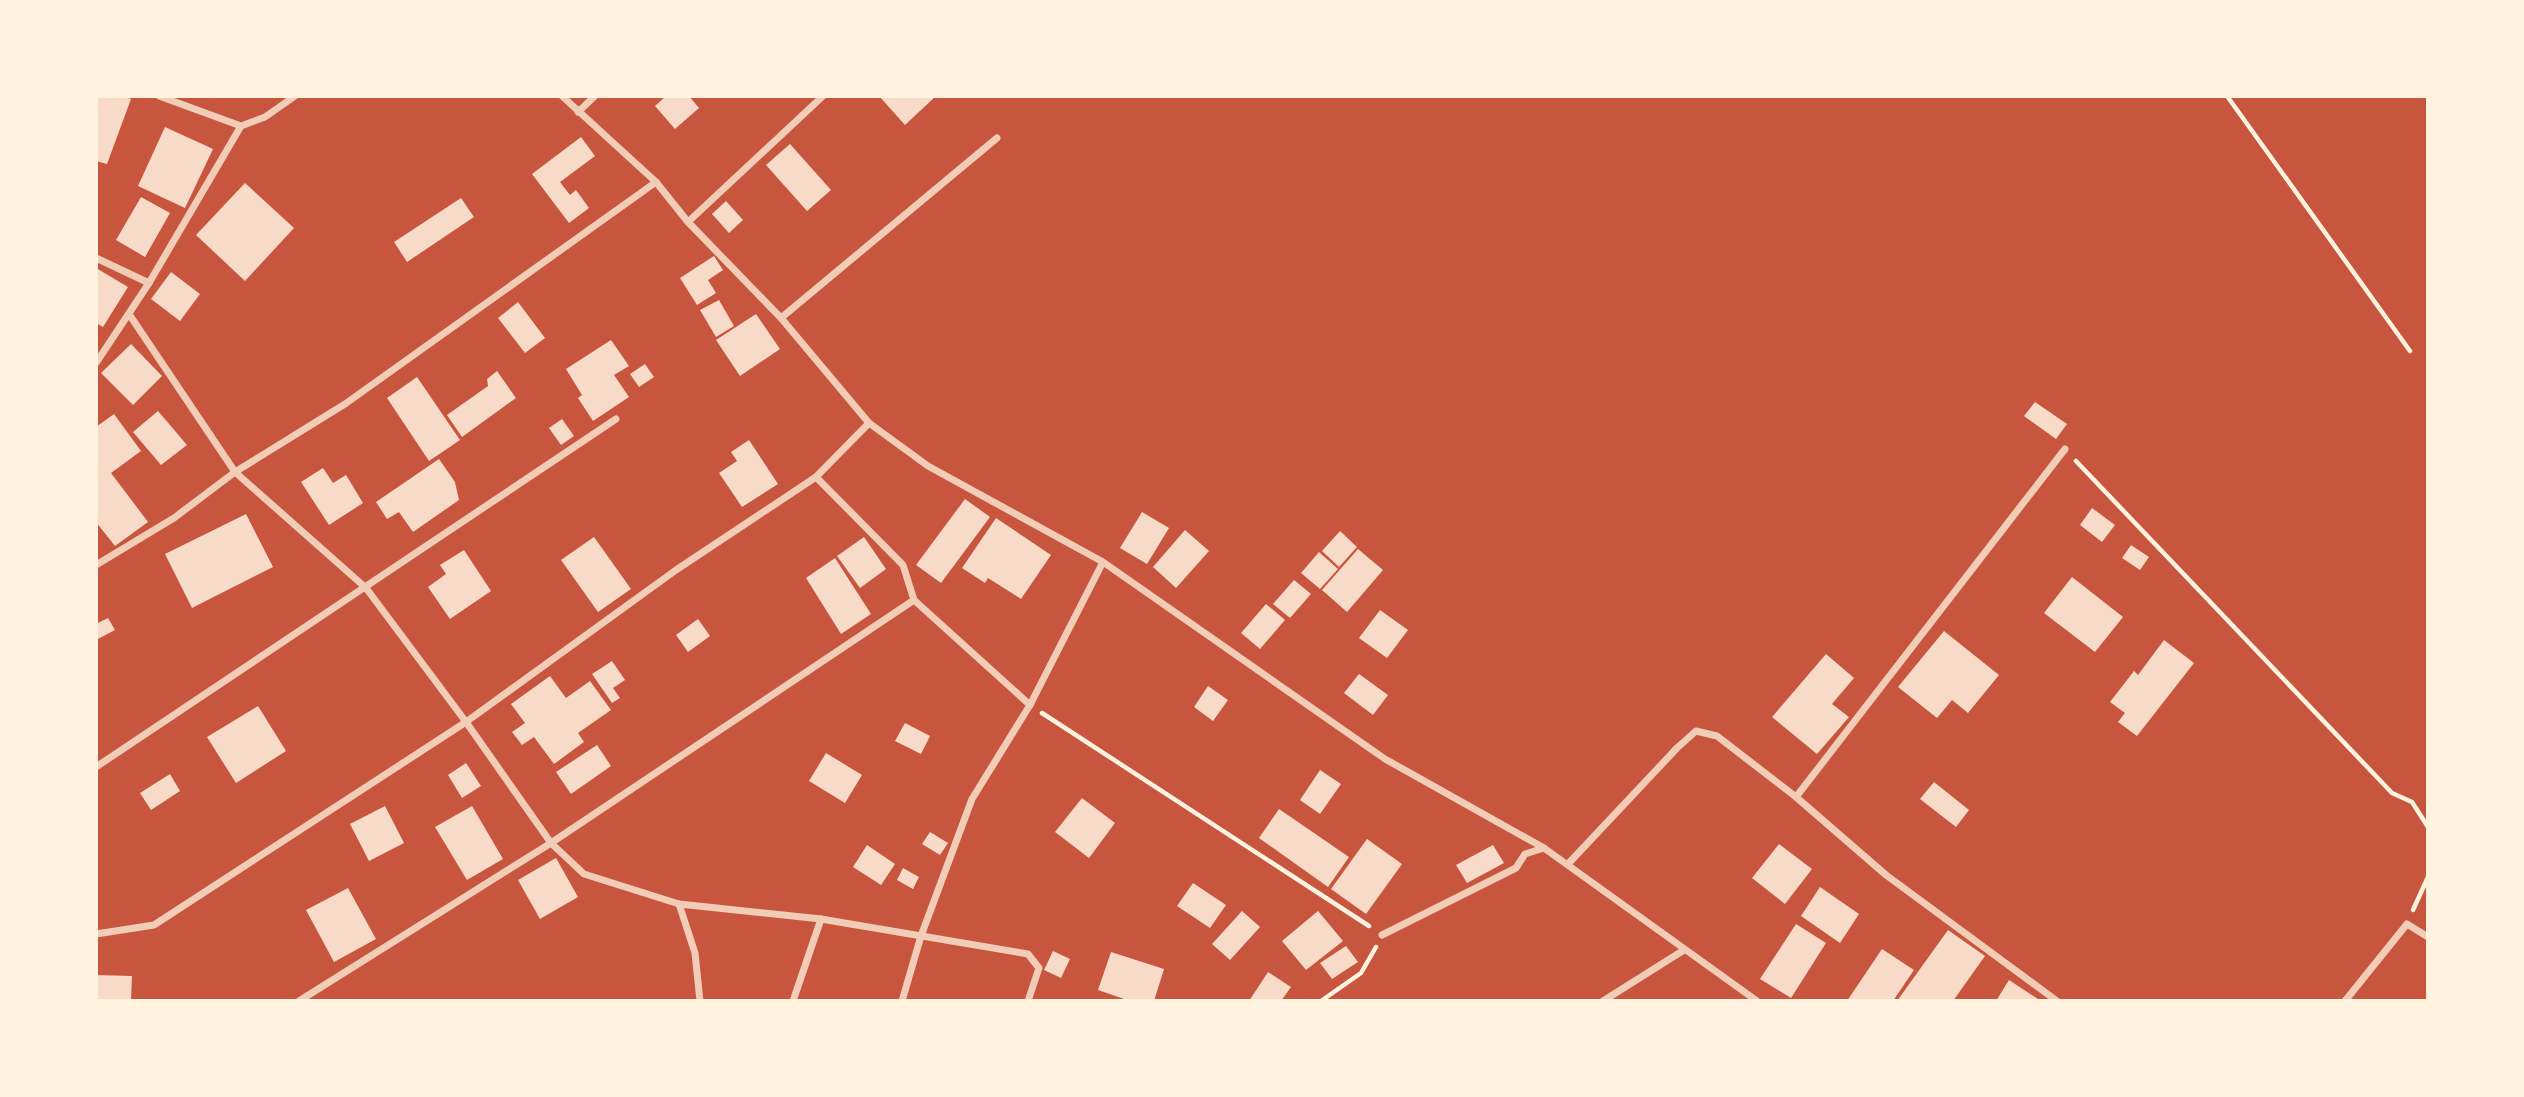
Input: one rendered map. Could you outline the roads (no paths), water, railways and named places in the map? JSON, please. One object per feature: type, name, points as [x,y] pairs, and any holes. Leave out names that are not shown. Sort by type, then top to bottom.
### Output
[{"type":"street","points":[[159,96],[241,127]]},
{"type":"street","points":[[96,363],[149,283],[241,127],[265,117],[295,96]]},
{"type":"street","points":[[562,96],[656,182],[688,222],[781,318],[869,423],[928,466],[1103,562],[1385,759],[1569,864],[1757,1001]]},
{"type":"street","points":[[578,113],[596,96]]},
{"type":"street","points":[[688,222],[823,96]]},
{"type":"street","points":[[781,318],[997,138]]},
{"type":"street","points":[[96,565],[174,518],[235,472],[345,404],[656,182]]},
{"type":"street","points":[[96,258],[149,283]]},
{"type":"street","points":[[129,314],[235,472],[366,588],[466,722],[551,843],[584,874],[679,904],[821,919],[1028,954],[1038,968],[1028,1001]]},
{"type":"street","points":[[96,767],[616,419]]},
{"type":"street","points":[[96,934],[154,925],[466,722],[676,570],[816,477],[869,423]]},
{"type":"street","points":[[1796,797],[2064,449]]},
{"type":"street","points":[[816,477],[903,565],[914,600],[1030,705]]},
{"type":"street","points":[[902,1001],[921,936],[972,799],[1030,705],[1103,562]]},
{"type":"street","points":[[299,1001],[551,843],[914,600]]},
{"type":"street","points":[[1569,864],[1676,748],[1696,731],[1717,736],[1796,797],[1886,875],[2057,1001]]},
{"type":"street","points":[[1382,935],[1516,868],[1525,854],[1544,848]]},
{"type":"street","points":[[679,904],[695,953],[700,1001]]},
{"type":"street","points":[[793,1001],[821,919]]},
{"type":"street","points":[[2345,1001],[2407,924],[2428,937]]},
{"type":"street","points":[[1603,1001],[1684,950]]}]
